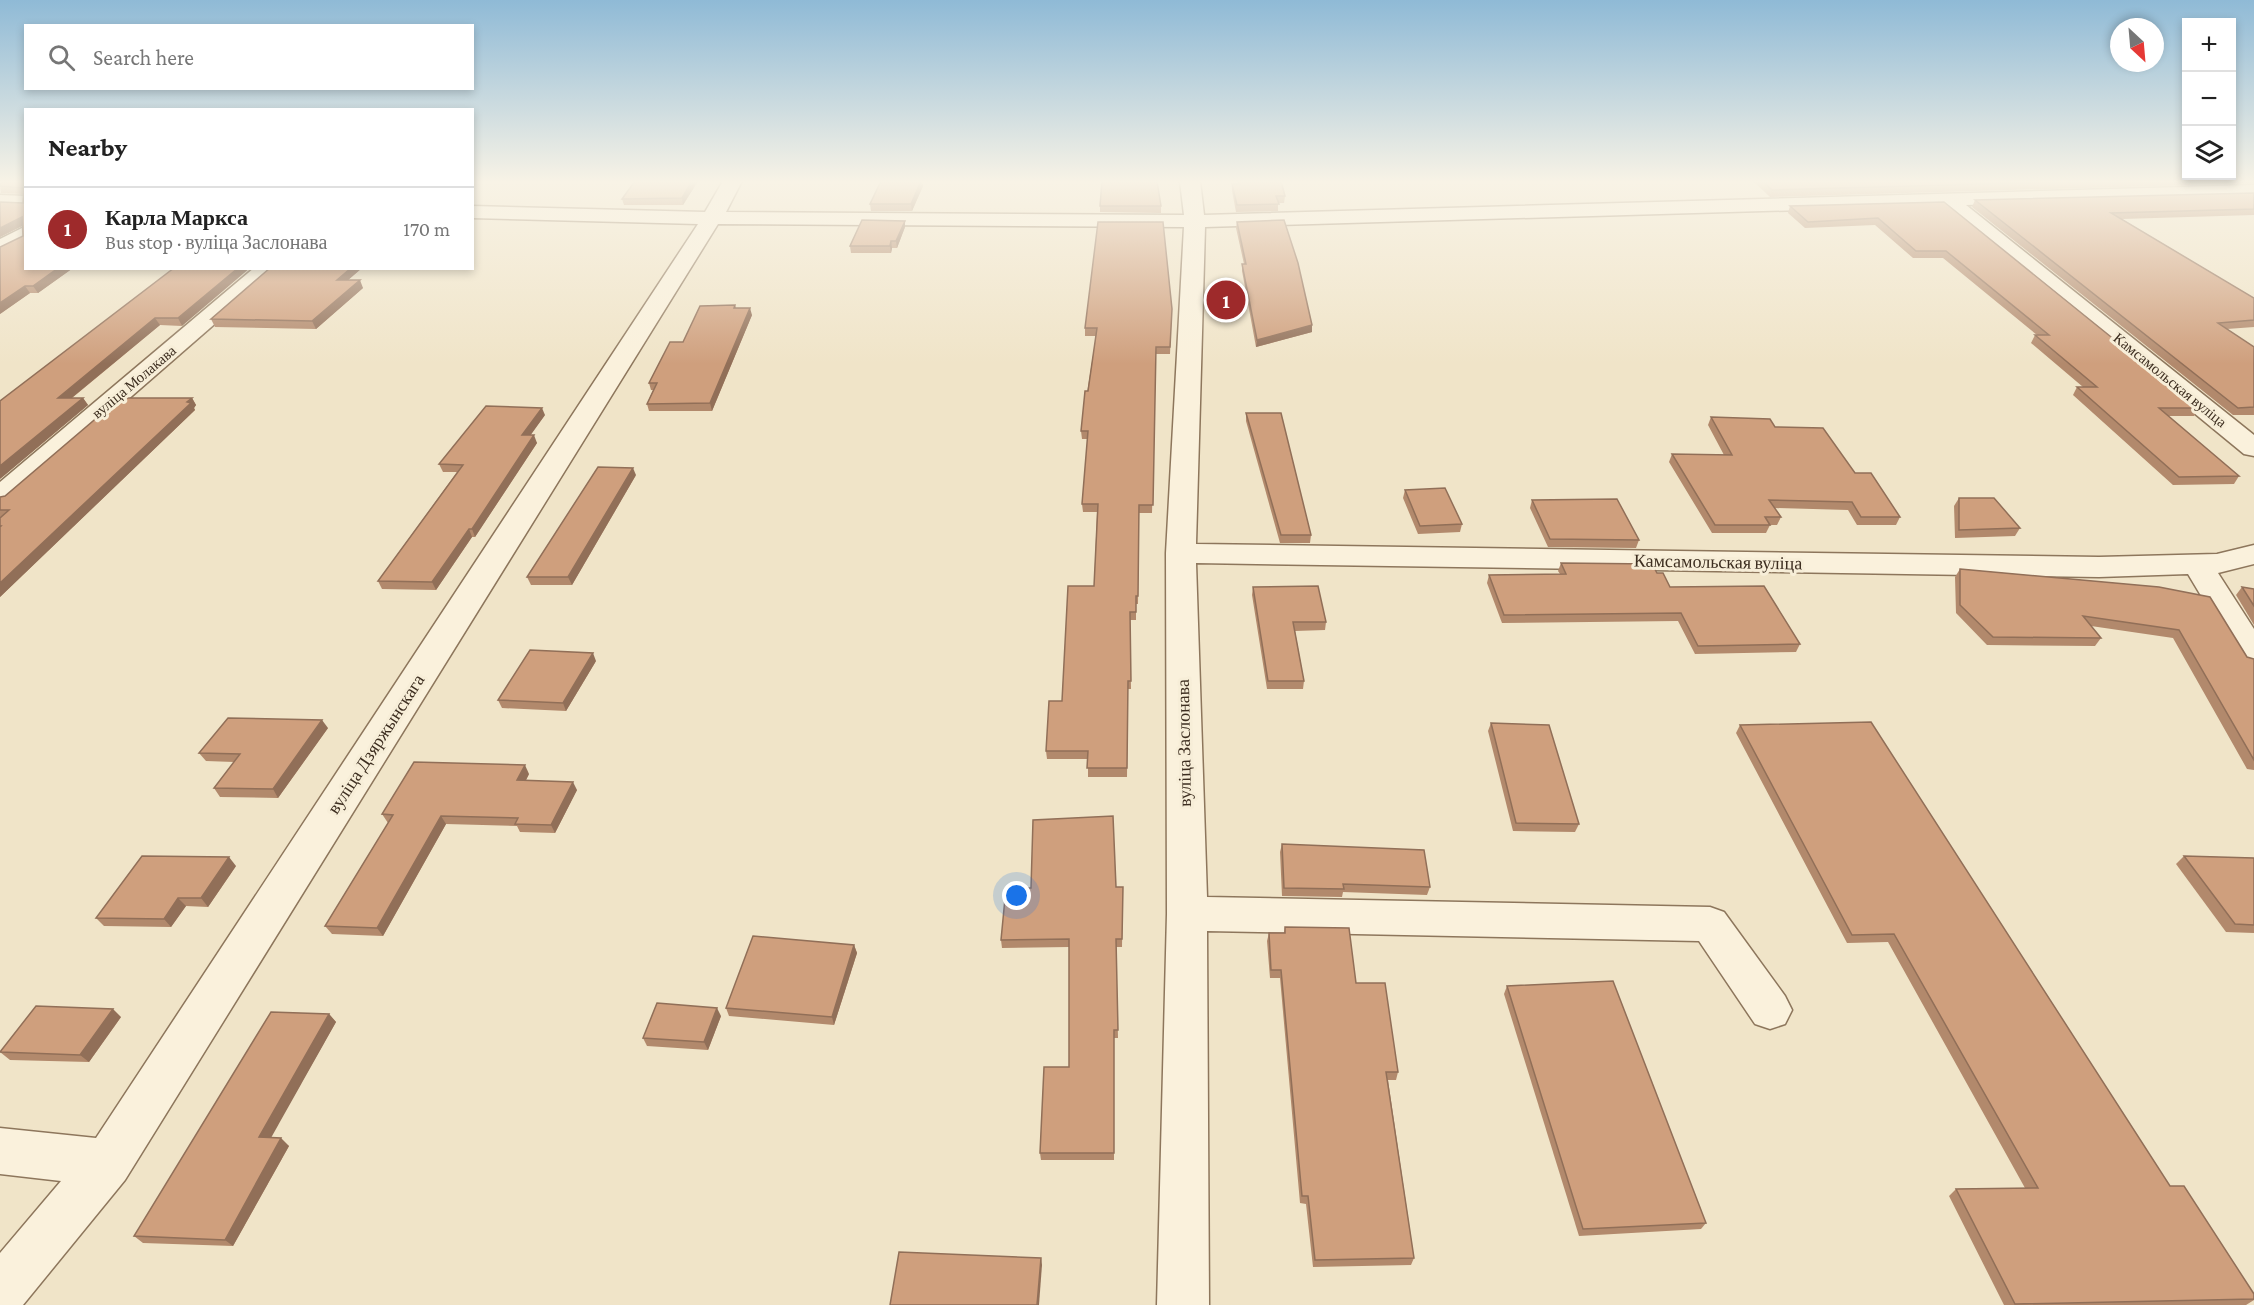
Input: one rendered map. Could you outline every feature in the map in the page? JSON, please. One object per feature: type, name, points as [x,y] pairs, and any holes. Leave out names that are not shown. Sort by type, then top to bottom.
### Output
[{"type":"street","name":"вуліца Дзяржынскага","points":[[0,1293],[108,1163],[697,242]]},
{"type":"street","name":"вуліца Заслонава","points":[[1183,1305],[1187,914],[1181,553],[1194,242]]},
{"type":"street","name":"Камсамольская вуліца","points":[[1999,242],[2254,448]]},
{"type":"street","name":"вуліца Молакава","points":[[0,496],[266,270]]},
{"type":"street","name":"Камсамольская вуліца","points":[[1181,553],[1985,567],[2198,565],[2217,564],[2254,554]]},
{"type":"street","points":[[2198,565],[2254,656]]},
{"type":"street","points":[[1187,914],[1710,924],[1770,1010]]},
{"type":"street","points":[[0,1151],[108,1163]]},
{"type":"building","points":[[11,242],[24,242],[24,270],[55,270],[33,286],[25,286],[0,303],[0,247]]},
{"type":"building","points":[[852,242],[891,242],[890,246],[850,246]]},
{"type":"building","points":[[1096,242],[1165,242],[1172,309],[1170,347],[1156,347],[1153,505],[1139,505],[1138,596],[1136,596],[1136,612],[1130,612],[1131,681],[1128,681],[1127,768],[1087,768],[1088,751],[1046,751],[1049,701],[1062,701],[1068,586],[1094,586],[1098,504],[1082,504],[1088,431],[1081,431],[1085,391],[1088,391],[1097,328],[1085,328]]},
{"type":"building","points":[[1241,242],[1291,242],[1312,325],[1257,340],[1242,264],[1246,264]]},
{"type":"building","points":[[1906,242],[1993,242],[2199,408],[2159,408],[2239,476],[2179,477],[2077,387],[2097,387],[2035,335],[2049,335],[1946,251],[1916,251]]},
{"type":"building","points":[[2028,242],[2160,242],[2254,298],[2254,320],[2218,323],[2254,347],[2254,407],[2238,408]]},
{"type":"building","points":[[171,270],[236,270],[178,318],[155,318],[58,398],[83,398],[0,466],[0,401]]},
{"type":"building","points":[[268,270],[349,270],[337,280],[360,280],[312,321],[211,319]]},
{"type":"building","points":[[735,305],[734,308],[750,308],[710,403],[647,404],[657,383],[649,383],[670,342],[683,342],[700,306]]},
{"type":"building","points":[[120,398],[192,398],[187,402],[191,403],[0,583],[0,518],[9,510],[0,510],[0,497],[5,496]]},
{"type":"building","points":[[486,406],[542,408],[522,435],[534,435],[472,529],[469,529],[432,582],[378,581],[463,465],[439,464]]},
{"type":"building","points":[[1246,413],[1281,413],[1311,535],[1281,535]]},
{"type":"building","points":[[1711,417],[1770,419],[1775,427],[1823,428],[1855,473],[1871,473],[1900,517],[1861,517],[1852,502],[1769,500],[1781,517],[1765,517],[1770,525],[1715,525],[1672,454],[1732,455]]},
{"type":"building","points":[[598,467],[633,468],[568,577],[527,577]]},
{"type":"building","points":[[1445,488],[1462,524],[1420,526],[1405,490]]},
{"type":"building","points":[[1959,498],[1994,498],[2020,528],[1959,530]]},
{"type":"building","points":[[1617,499],[1639,540],[1550,539],[1532,500]]},
{"type":"building","points":[[1561,563],[1652,564],[1657,573],[1663,573],[1670,587],[1764,586],[1800,644],[1698,646],[1681,613],[1504,615],[1489,575],[1566,574]]},
{"type":"building","points":[[1960,569],[2159,587],[2210,597],[2247,657],[2254,659],[2254,760],[2179,630],[2083,616],[2101,638],[1993,637],[1960,605]]},
{"type":"building","points":[[1318,586],[1326,622],[1293,622],[1304,681],[1268,681],[1253,587]]},
{"type":"building","points":[[2242,587],[2254,589],[2254,606]]},
{"type":"building","points":[[530,650],[593,653],[563,703],[498,700]]},
{"type":"building","points":[[228,718],[322,720],[273,789],[214,788],[240,754],[199,753]]},
{"type":"building","points":[[1871,722],[2170,1186],[2184,1186],[2254,1294],[2254,1299],[2015,1304],[1956,1189],[2038,1188],[1894,934],[1852,935],[1740,725]]},
{"type":"building","points":[[1491,723],[1549,725],[1579,824],[1516,823]]},
{"type":"building","points":[[414,762],[525,765],[517,780],[573,782],[551,825],[515,824],[518,818],[441,816],[377,928],[325,926],[393,815],[382,814]]},
{"type":"building","points":[[1113,816],[1116,887],[1123,887],[1122,939],[1116,939],[1118,1030],[1114,1030],[1114,1153],[1040,1153],[1044,1067],[1069,1067],[1069,939],[1001,940],[1006,888],[1031,888],[1033,820]]},
{"type":"building","points":[[1282,844],[1424,850],[1430,887],[1343,884],[1344,889],[1284,888]]},
{"type":"building","points":[[142,856],[229,857],[201,898],[178,898],[164,919],[96,918]]},
{"type":"building","points":[[2184,856],[2254,858],[2254,925],[2235,924]]},
{"type":"building","points":[[1285,927],[1349,928],[1356,983],[1385,983],[1398,1072],[1386,1072],[1414,1258],[1315,1260],[1308,1196],[1302,1196],[1281,970],[1271,970],[1269,933],[1285,933]]},
{"type":"building","points":[[753,936],[854,945],[832,1017],[726,1008]]},
{"type":"building","points":[[1613,981],[1706,1223],[1583,1229],[1507,986]]},
{"type":"building","points":[[657,1003],[717,1008],[704,1042],[643,1038]]},
{"type":"building","points":[[36,1006],[113,1009],[80,1055],[0,1052]]},
{"type":"building","points":[[271,1012],[329,1014],[259,1137],[281,1138],[225,1240],[134,1236]]},
{"type":"building","points":[[899,1252],[1041,1258],[1037,1305],[890,1305]]},
{"type":"place","name":"Карла Маркса","points":[[1226,300]]}]
